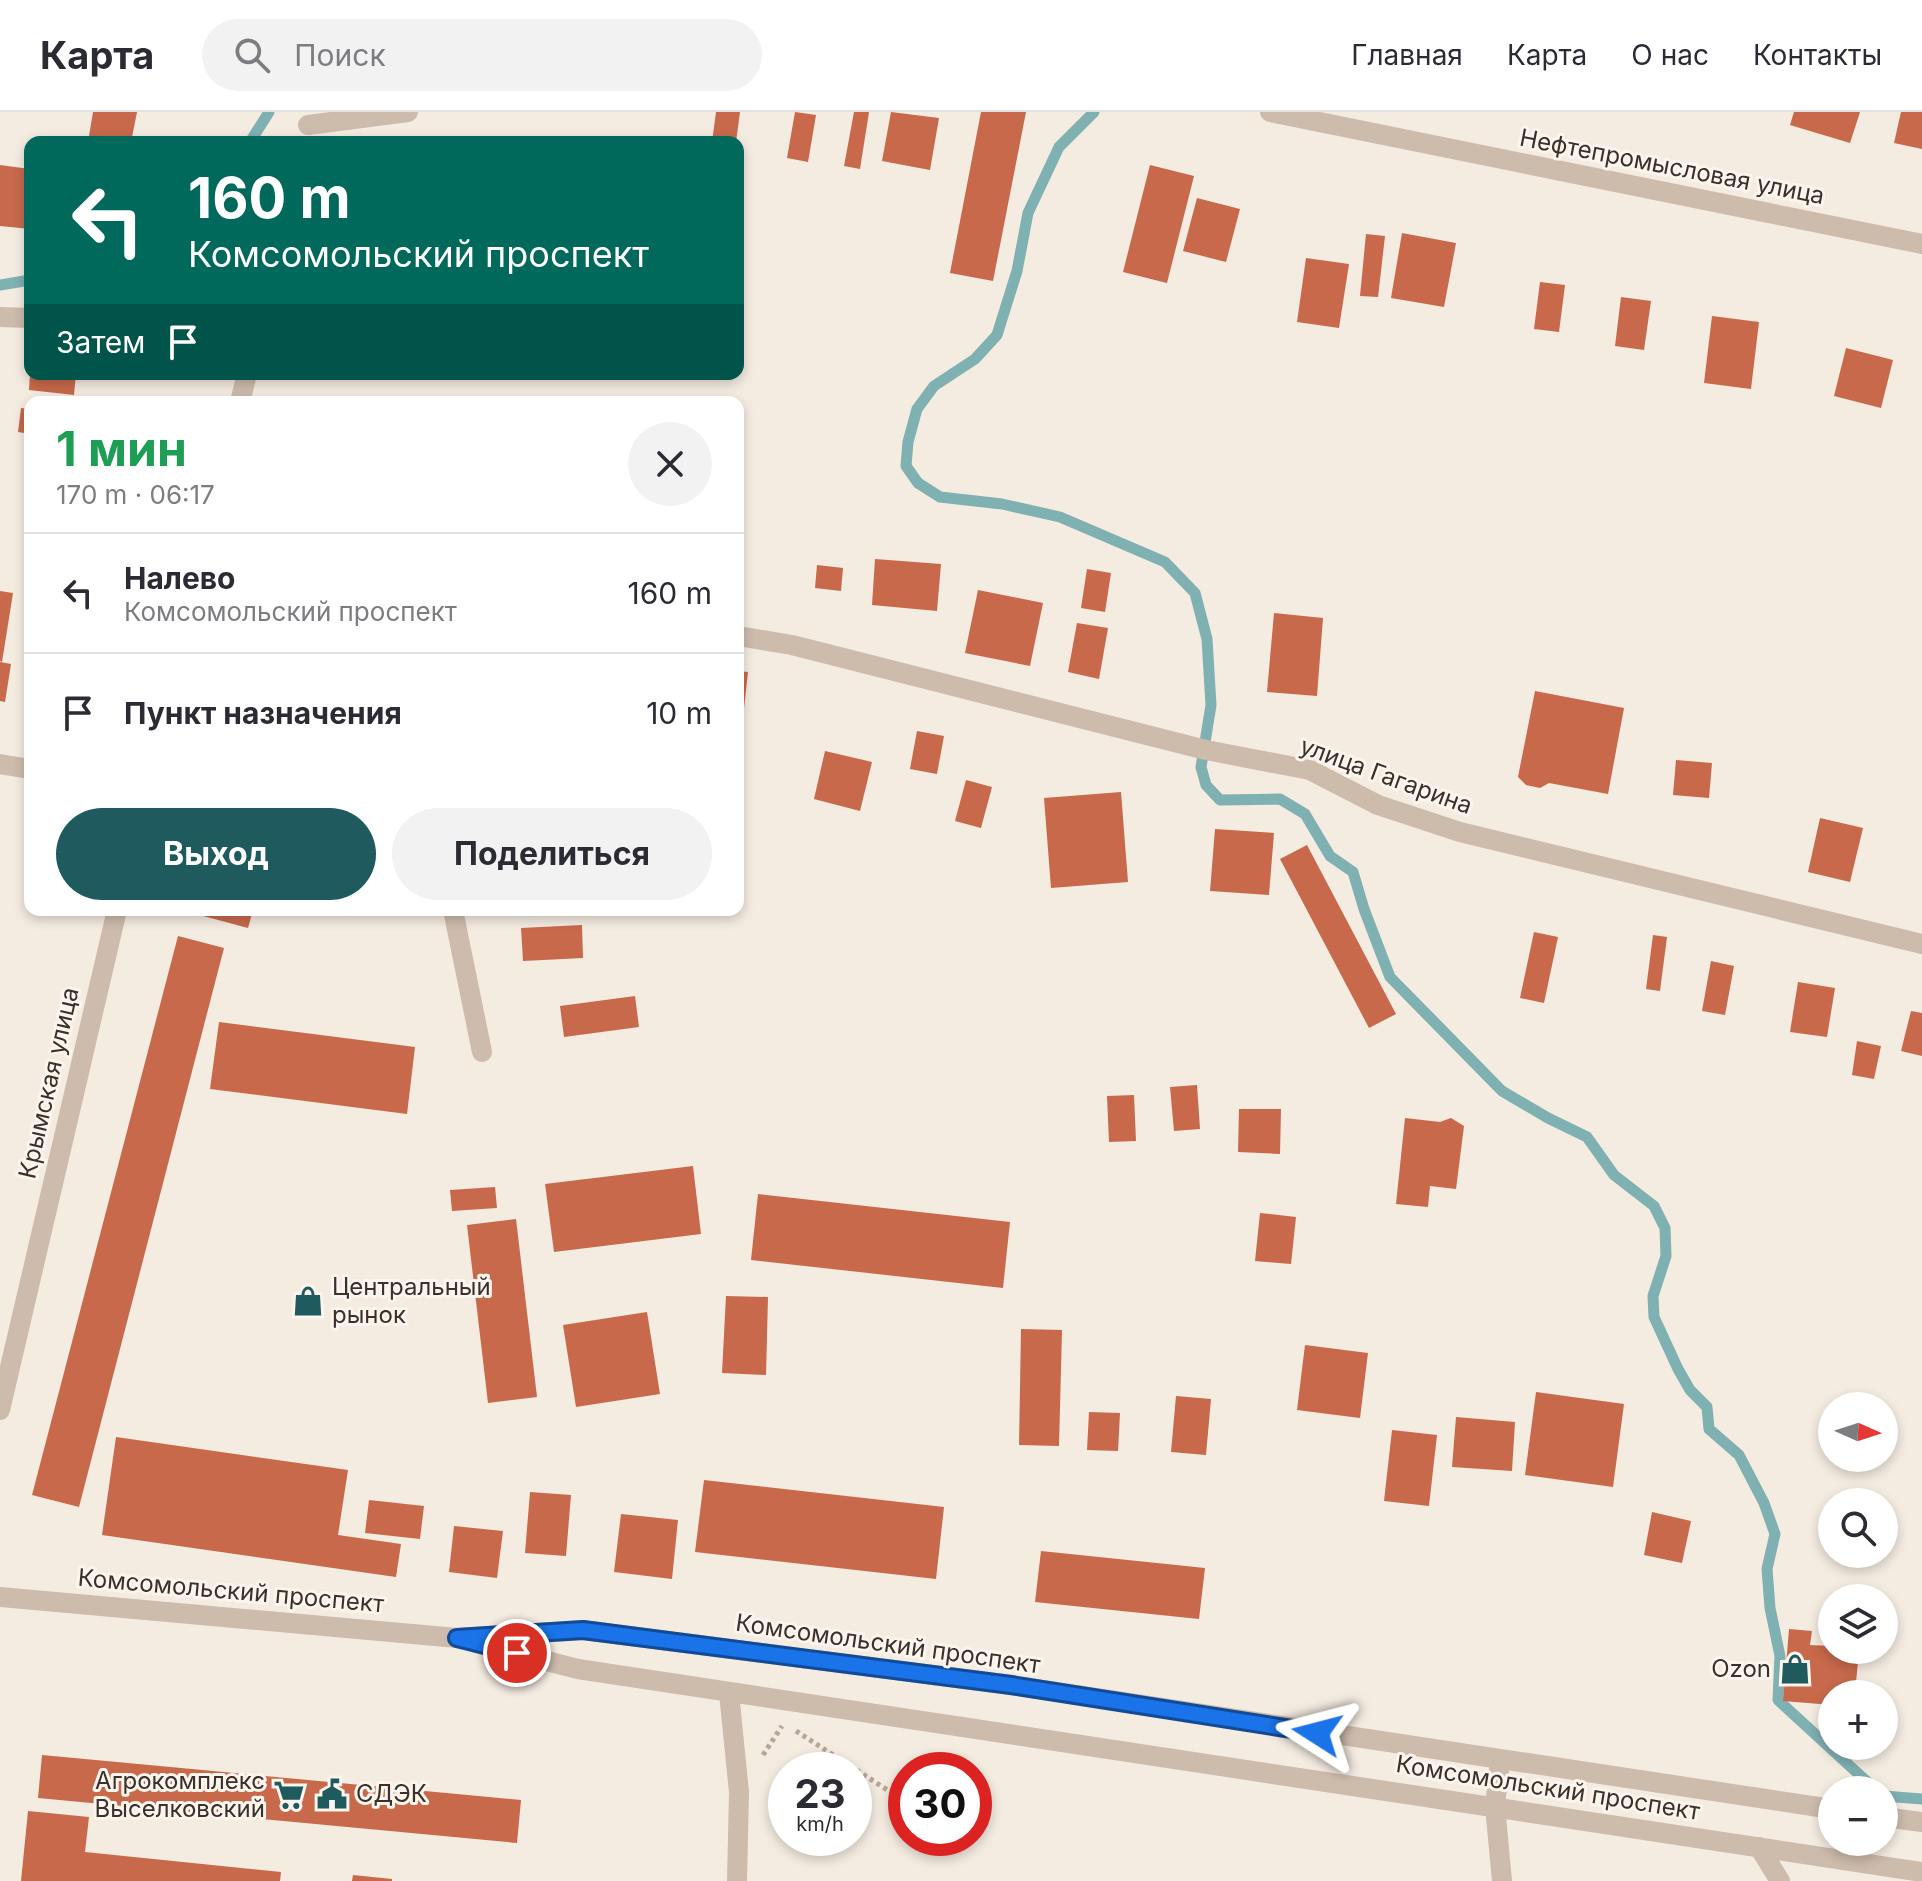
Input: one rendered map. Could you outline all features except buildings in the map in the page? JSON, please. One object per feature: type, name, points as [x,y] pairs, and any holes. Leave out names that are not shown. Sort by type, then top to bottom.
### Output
[{"type":"street","points":[[309,126],[408,112]]},
{"type":"street","name":"Нефтепромысловая улица","points":[[1270,112],[1922,244]]},
{"type":"street","points":[[0,317],[24,318]]},
{"type":"street","name":"улица Гагарина","points":[[744,637],[792,645],[1206,750],[1310,770],[1378,805],[1460,832],[1922,944]]},
{"type":"street","points":[[0,764],[24,768]]},
{"type":"street","name":"Крымская улица","points":[[0,1410],[6,1352],[115,916]]},
{"type":"street","points":[[454,916],[482,1052]]},
{"type":"street","name":"Комсомольский проспект","points":[[0,1597],[457,1638],[583,1630],[1011,1685],[1818,1807]]},
{"type":"street","name":"Комсомольский проспект","points":[[457,1638],[578,1669],[1922,1872]]},
{"type":"street","points":[[729,1693],[739,1792],[737,1881]]},
{"type":"street","points":[[1500,1761],[1495,1806],[1502,1881]]},
{"type":"street","points":[[1898,1819],[1922,1822]]},
{"type":"street","points":[[1759,1847],[1780,1881]]},
{"type":"path","points":[[739,1792],[784,1723],[888,1790]]},
{"type":"waterway","points":[[254,136],[269,112]]},
{"type":"waterway","points":[[1094,112],[1059,147],[1028,213],[1017,271],[997,335],[975,359],[934,386],[917,409],[908,442],[906,466],[918,483],[940,497],[1002,504],[1060,517],[1165,562],[1195,593],[1207,639],[1211,705],[1201,767],[1206,785],[1220,800],[1280,799],[1305,814],[1330,856],[1353,872],[1390,977],[1502,1091],[1587,1137],[1614,1175],[1654,1206],[1665,1228],[1666,1256],[1653,1296],[1654,1317],[1690,1390],[1707,1407],[1709,1429],[1739,1455],[1764,1503],[1775,1534],[1767,1569],[1770,1608],[1780,1656],[1778,1700],[1861,1776]]},
{"type":"waterway","points":[[0,285],[24,281]]},
{"type":"waterway","points":[[1898,1797],[1922,1799]]},
{"type":"place","name":"Центральный рынок","points":[[308,1301]]},
{"type":"place","name":"Ozon","points":[[1795,1669]]},
{"type":"place","name":"СДЭК","points":[[332,1794]]},
{"type":"place","name":"Агрокомплекс Выселковский","points":[[289,1795]]},
{"type":"route","points":[[517,1653],[457,1638],[583,1630],[1011,1685],[1317,1733]]}]
